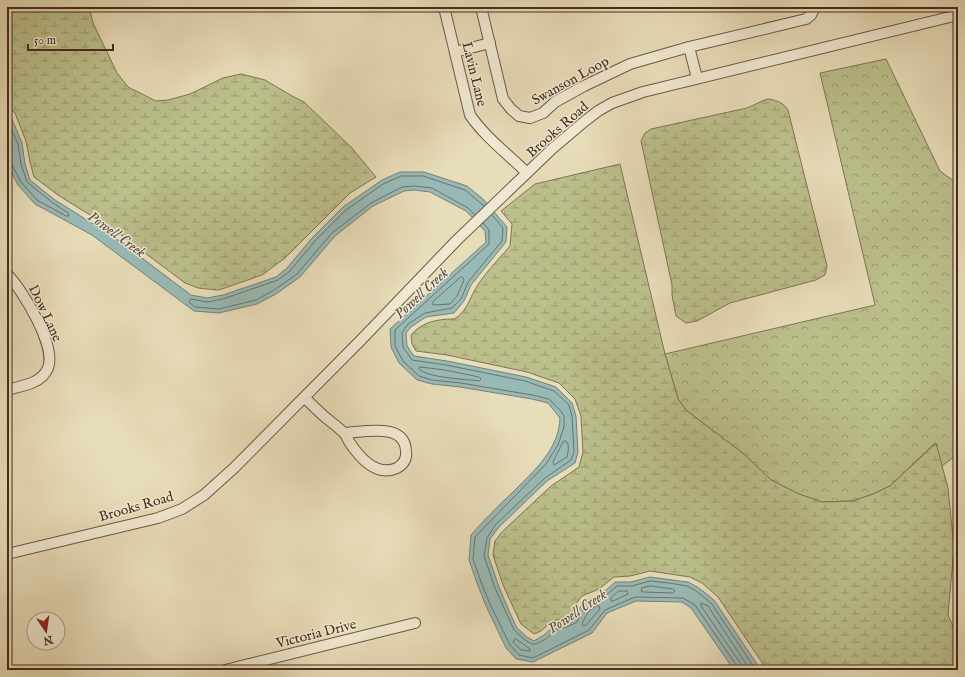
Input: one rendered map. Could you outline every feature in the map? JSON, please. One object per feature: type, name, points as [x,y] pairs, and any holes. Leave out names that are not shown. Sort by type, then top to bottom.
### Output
[{"type":"street","name":"Lavin Lane","points":[[444,7],[470,115],[478,127],[527,174]]},
{"type":"street","name":"Swanson Loop","points":[[481,7],[503,99],[510,109],[518,116],[530,118],[543,113],[555,102],[605,75],[630,64],[689,47],[806,19],[811,15],[815,7]]},
{"type":"street","name":"Brooks Road","points":[[7,554],[158,518],[182,509],[204,495],[234,468],[305,398],[429,268],[500,199],[585,121],[612,103],[643,92],[697,78],[958,15]]},
{"type":"street","points":[[455,52],[490,44]]},
{"type":"street","points":[[689,47],[697,78]]},
{"type":"street","name":"Dow Lane","points":[[7,274],[23,293],[47,343],[50,356],[48,369],[40,379],[7,390]]},
{"type":"street","points":[[305,398],[344,433],[351,444],[368,463],[379,470],[390,471],[401,466],[407,457],[406,447],[402,437],[394,432],[344,433]]},
{"type":"street","name":"Victoria Drive","points":[[225,670],[415,623]]},
{"type":"green space","points":[[7,7],[89,7],[93,23],[117,73],[128,87],[156,101],[168,100],[190,94],[223,78],[241,74],[265,80],[304,102],[351,147],[376,177],[350,193],[285,258],[262,275],[217,290],[198,288],[185,283],[117,232],[58,195],[34,177],[26,141],[15,113],[7,106]]},
{"type":"green space","points":[[886,59],[940,171],[958,184],[958,454],[942,466],[935,443],[890,486],[853,501],[821,502],[799,494],[771,480],[744,454],[686,410],[678,399],[665,354],[875,305],[820,73]]},
{"type":"green space","points":[[768,99],[780,102],[788,110],[827,266],[825,275],[816,280],[730,303],[697,321],[686,323],[676,316],[672,295],[672,285],[641,141],[645,133],[651,129],[747,108]]},
{"type":"green space","points":[[620,164],[665,354],[678,399],[686,410],[744,454],[771,480],[799,494],[822,502],[853,501],[890,486],[936,443],[948,488],[954,548],[948,615],[958,637],[958,670],[767,670],[718,597],[702,583],[690,577],[650,571],[630,576],[614,577],[599,589],[582,596],[575,605],[571,615],[551,622],[541,631],[534,634],[521,624],[503,585],[493,555],[495,541],[503,531],[551,486],[579,467],[583,452],[581,416],[575,399],[559,383],[527,372],[447,355],[416,351],[412,344],[411,335],[420,327],[430,322],[454,319],[465,309],[483,277],[510,246],[512,224],[501,211],[535,184]]},
{"type":"water","points":[[7,113],[11,117],[22,143],[25,164],[30,180],[55,200],[114,237],[191,295],[207,298],[223,295],[276,277],[287,268],[312,238],[343,207],[382,180],[400,172],[424,172],[467,186],[483,199],[507,227],[506,242],[471,285],[464,301],[454,313],[426,317],[411,327],[406,333],[407,346],[414,356],[526,377],[556,387],[572,403],[576,416],[578,452],[575,463],[547,481],[499,527],[490,539],[488,555],[499,587],[517,628],[534,641],[554,626],[575,619],[584,602],[602,594],[615,582],[631,582],[650,577],[688,582],[699,588],[714,600],[761,670],[734,670],[691,608],[682,602],[636,601],[607,613],[592,633],[533,662],[516,659],[506,648],[486,606],[469,560],[471,535],[538,467],[551,449],[559,429],[560,418],[548,403],[460,387],[432,384],[417,380],[399,363],[391,347],[390,329],[486,242],[485,231],[466,211],[430,192],[414,190],[404,191],[373,206],[335,236],[300,277],[276,294],[257,304],[219,313],[194,311],[92,235],[35,204],[18,185],[7,164]]},
{"type":"water label","name":"Powell Creek","points":[[117,234]]},
{"type":"water label","name":"Powell Creek","points":[[421,293]]},
{"type":"water label","name":"Powell Creek","points":[[577,611]]}]
